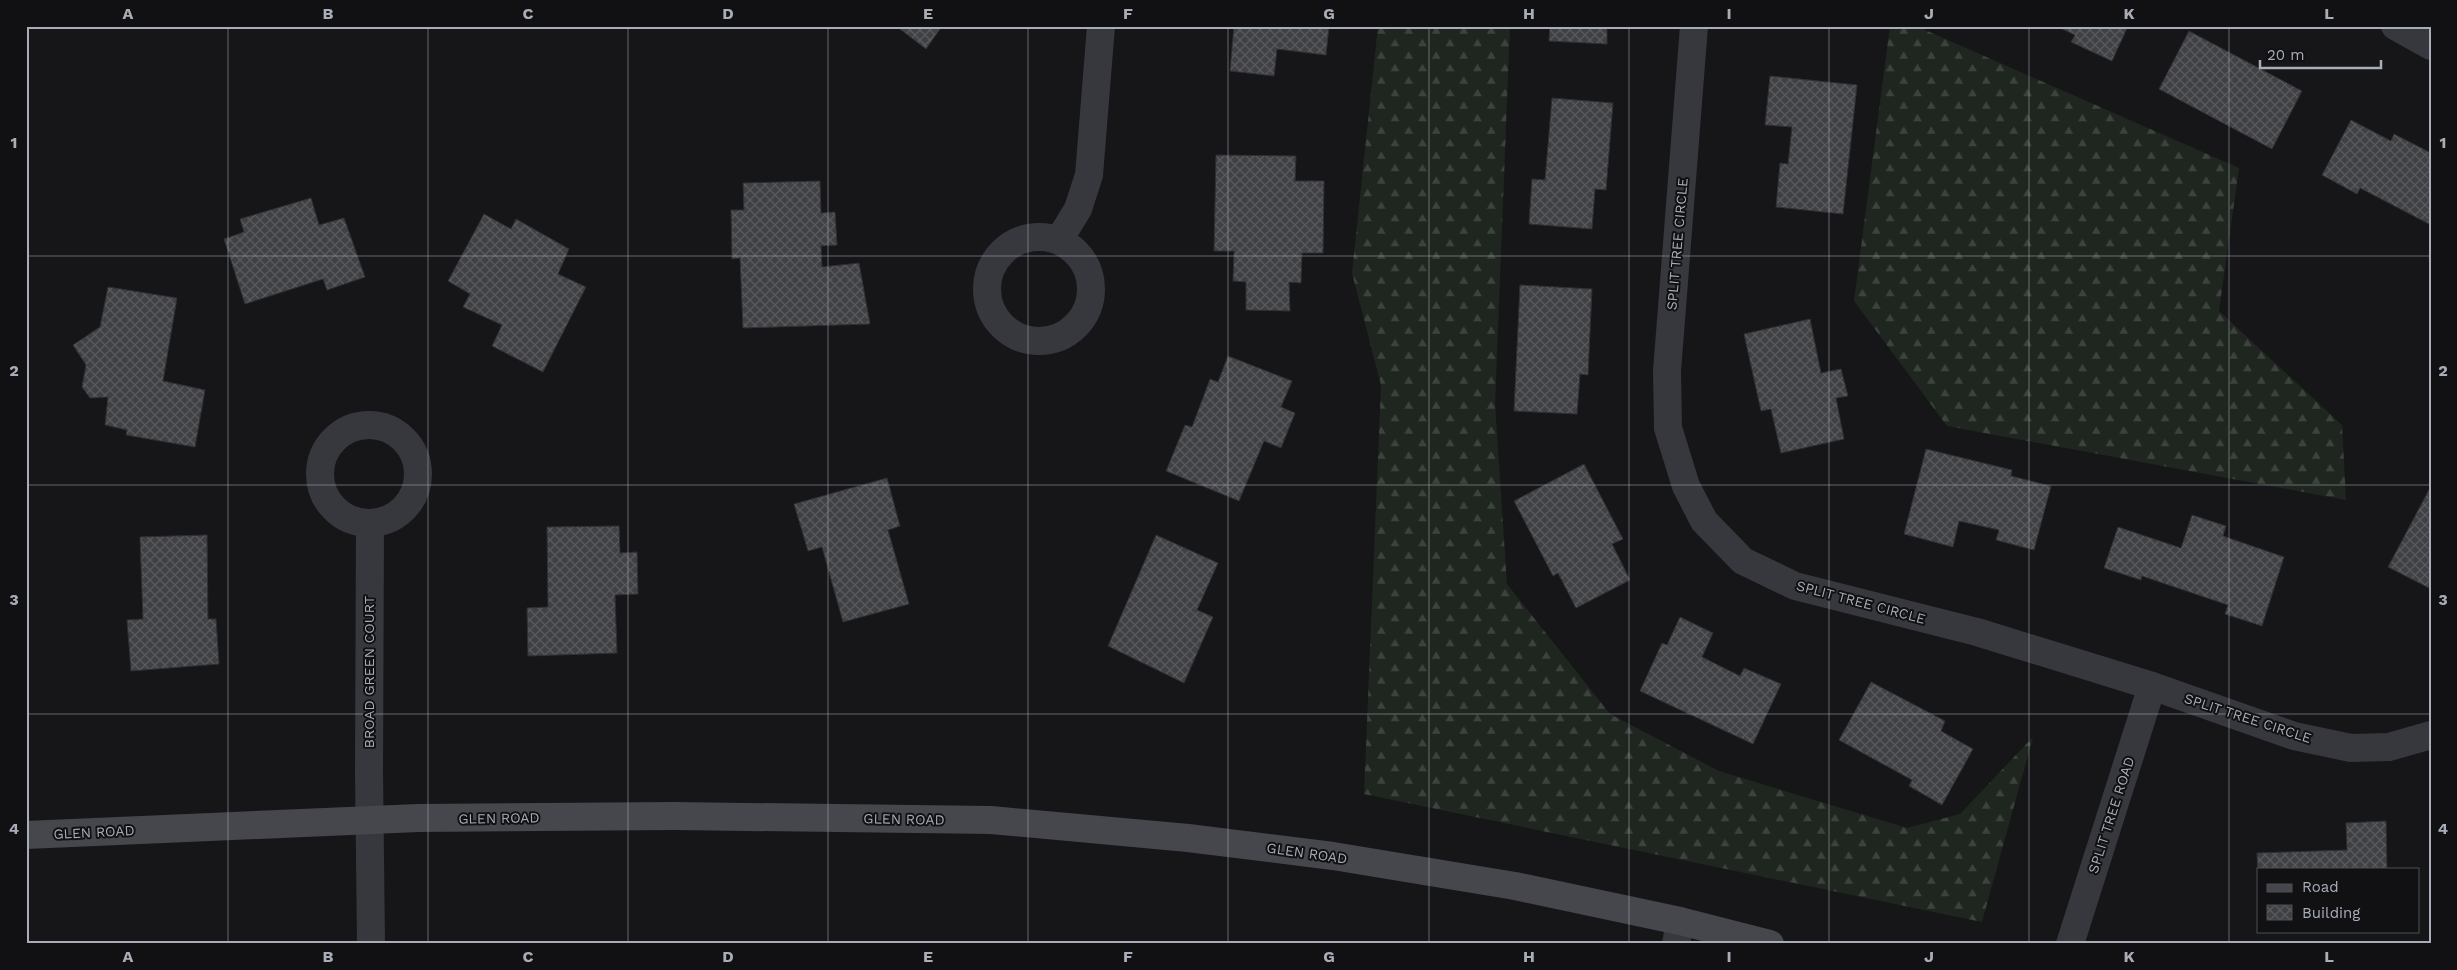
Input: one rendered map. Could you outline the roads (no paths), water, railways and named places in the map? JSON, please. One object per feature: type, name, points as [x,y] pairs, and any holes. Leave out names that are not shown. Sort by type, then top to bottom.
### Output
[{"type":"main road","name":"GLEN ROAD","points":[[26,835],[369,820],[684,816],[992,820],[1188,838],[1333,856],[1515,886],[1678,932],[1770,944]]},
{"type":"street","points":[[1059,240],[1078,209],[1089,175],[1101,26]]},
{"type":"street","name":"SPLIT TREE CIRCLE","points":[[1694,26],[1667,371],[1668,428],[1686,486],[1704,521],[1743,562],[1795,586],[1977,632],[2152,686],[2294,736],[2351,748],[2389,747],[2431,735]]},
{"type":"street","points":[[2395,26],[2431,46]]},
{"type":"street","name":"BROAD GREEN COURT","points":[[370,523],[369,820],[371,944]]},
{"type":"street","name":"SPLIT TREE ROAD","points":[[2070,944],[2152,686]]}]
